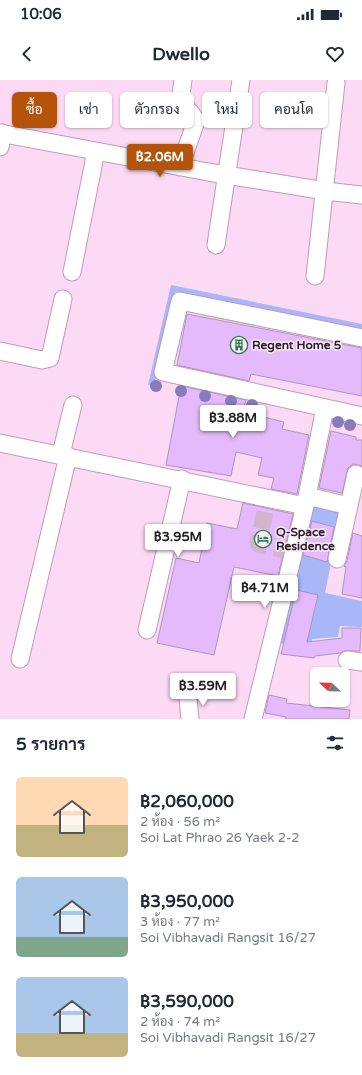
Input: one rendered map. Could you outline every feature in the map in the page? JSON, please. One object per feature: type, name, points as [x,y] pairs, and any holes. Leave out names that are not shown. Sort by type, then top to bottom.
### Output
[{"type":"street","points":[[180,166],[196,121],[191,113],[180,102],[184,80]]},
{"type":"street","points":[[216,245],[241,80]]},
{"type":"street","points":[[315,276],[336,83]]},
{"type":"street","points":[[1,138],[96,151],[227,175],[325,191],[362,195]]},
{"type":"street","points":[[72,272],[96,151]]},
{"type":"street","points":[[0,351],[42,360],[50,358],[63,299]]},
{"type":"street","points":[[362,338],[179,302],[164,370],[165,374],[324,415],[362,416]]},
{"type":"street","points":[[20,659],[64,455],[73,405]]},
{"type":"street","points":[[253,719],[291,551],[306,501],[324,415]]},
{"type":"street","points":[[0,443],[182,479],[306,501],[349,506]]},
{"type":"street","points":[[337,559],[356,474]]},
{"type":"street","points":[[147,630],[182,479]]},
{"type":"street","points":[[188,698],[190,719]]},
{"type":"shaded area","points":[[171,285],[362,324],[362,330],[175,292],[154,386],[148,385]]},
{"type":"shaded area","points":[[310,502],[342,508],[325,593],[362,601],[362,627],[340,626],[338,637],[312,639],[313,647],[278,643]]},
{"type":"building","name":"Regent Home 5","points":[[187,314],[362,348],[362,396],[251,374],[249,381],[177,365]]},
{"type":"building","points":[[181,386],[246,400],[243,412],[284,422],[282,429],[309,435],[297,494],[271,489],[274,478],[258,475],[262,458],[236,452],[231,476],[166,465]]},
{"type":"building","points":[[331,431],[356,437],[356,440],[362,440],[362,466],[353,464],[348,468],[342,493],[319,488]]},
{"type":"building","points":[[243,503],[293,514],[278,576],[234,567],[214,655],[157,643],[176,558],[199,563],[207,523],[237,529]]},
{"type":"building","points":[[312,521],[334,527],[327,562],[303,555]]},
{"type":"building","points":[[353,533],[362,536],[362,598],[342,594],[346,567],[344,566],[347,561]]},
{"type":"building","points":[[296,590],[318,595],[307,642],[342,638],[342,628],[361,628],[360,651],[344,651],[340,653],[315,656],[314,658],[281,654]]},
{"type":"building","points":[[269,695],[287,699],[286,703],[310,706],[310,707],[350,710],[349,719],[286,719],[286,717],[265,713]]},
{"type":"tunnel","points":[[265,512],[258,544],[288,551]]},
{"type":"place","name":"Regent Home 5","points":[[239,345]]},
{"type":"place","name":"Q-Space Residence","points":[[263,539]]}]
